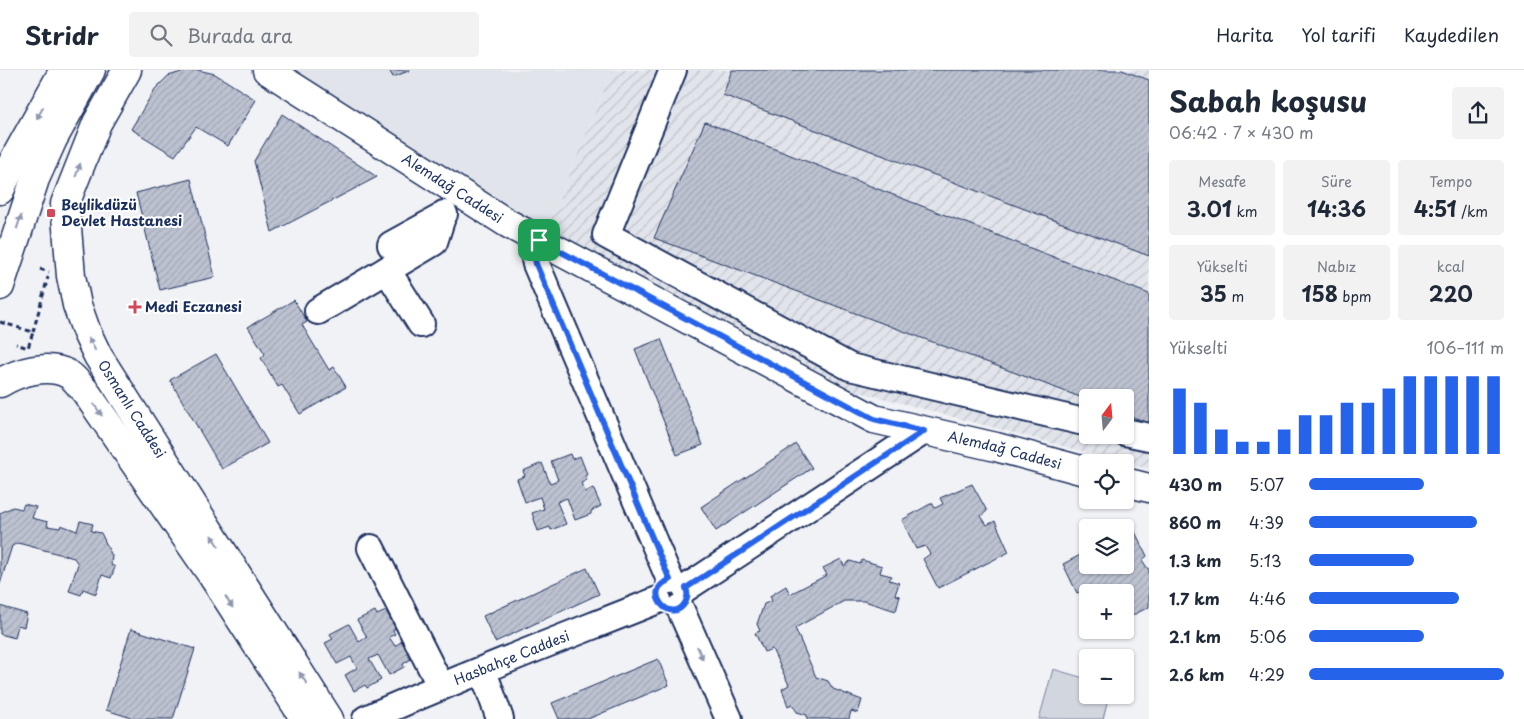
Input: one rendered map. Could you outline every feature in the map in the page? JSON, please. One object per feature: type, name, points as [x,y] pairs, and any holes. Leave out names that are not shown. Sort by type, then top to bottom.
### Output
[{"type":"main road","points":[[3,184],[2,158],[10,133],[42,70]]},
{"type":"main road","points":[[3,184],[64,70]]},
{"type":"main road","points":[[0,286],[25,204],[45,155],[91,70]]},
{"type":"main road","points":[[45,155],[59,150],[74,134],[112,70]]},
{"type":"main road","name":"Osmanlı Caddesi","points":[[127,70],[98,123],[65,204],[71,276],[77,304],[87,333],[98,356],[329,719]]},
{"type":"main road","name":"Alemdağ Caddesi","points":[[267,70],[507,224],[874,419],[996,447],[1079,470]]},
{"type":"main road","points":[[45,155],[65,204]]},
{"type":"main road","name":"Osmanlı Caddesi","points":[[0,383],[30,370],[51,369],[69,374],[85,391],[212,575],[305,719]]},
{"type":"main road","points":[[1134,484],[1149,488]]},
{"type":"street","points":[[673,70],[606,235],[850,367],[1079,421]]},
{"type":"street","points":[[318,311],[389,258],[434,242],[442,217],[458,193]]},
{"type":"street","points":[[539,240],[534,254],[536,264],[673,594],[729,719]]},
{"type":"street","points":[[389,258],[420,324]]},
{"type":"street","name":"Hasbahçe Caddesi","points":[[366,719],[440,685],[483,670],[673,594],[924,431]]},
{"type":"street","points":[[1134,434],[1149,437]]},
{"type":"street","points":[[371,548],[440,685]]},
{"type":"street","points":[[483,670],[500,719]]},
{"type":"path","points":[[16,344],[28,348],[48,278]]},
{"type":"path","points":[[0,322],[33,332]]},
{"type":"shaded area","points":[[295,70],[612,70],[546,232]]},
{"type":"shaded area","points":[[612,70],[1149,70],[1149,469],[1134,465],[1134,454],[1093,454],[852,390],[546,232]]},
{"type":"shaded area","points":[[1053,669],[1079,677],[1079,704],[1107,704],[1103,719],[1039,719]]},
{"type":"building","points":[[198,70],[215,74],[256,100],[228,146],[196,127],[175,156],[131,129],[155,89],[168,76],[185,71]]},
{"type":"building","points":[[389,70],[411,70],[393,77]]},
{"type":"building","points":[[732,70],[1122,70],[1149,80],[1149,256],[723,95]]},
{"type":"building","points":[[282,114],[377,177],[272,232],[254,161]]},
{"type":"building","points":[[705,122],[1149,294],[1149,423],[1134,417],[1134,389],[1079,389],[1079,397],[654,238]]},
{"type":"building","points":[[191,179],[215,277],[160,290],[136,193]]},
{"type":"building","points":[[294,300],[307,322],[302,325],[329,370],[334,367],[346,387],[300,414],[282,385],[278,387],[261,358],[265,354],[248,327]]},
{"type":"building","points":[[661,339],[703,445],[677,455],[635,349]]},
{"type":"building","points":[[216,354],[268,443],[222,469],[170,380]]},
{"type":"building","points":[[796,444],[812,468],[716,531],[701,507]]},
{"type":"building","points":[[570,454],[572,459],[580,456],[587,474],[585,477],[587,480],[581,483],[585,492],[593,488],[601,506],[591,511],[591,514],[575,520],[567,498],[557,502],[566,524],[551,530],[550,527],[538,531],[532,513],[544,509],[540,497],[525,502],[517,479],[525,476],[523,471],[542,463],[550,483],[558,480],[551,461]]},
{"type":"building","points":[[972,484],[987,511],[981,516],[987,525],[995,521],[1009,552],[938,588],[923,559],[930,554],[925,546],[916,549],[902,520],[932,503],[935,508],[943,504],[940,498]]},
{"type":"building","points":[[24,504],[36,507],[32,518],[48,522],[47,526],[60,528],[61,525],[77,531],[80,521],[93,524],[91,531],[101,533],[112,556],[111,565],[115,567],[111,578],[102,575],[96,594],[83,589],[81,595],[69,591],[78,564],[74,558],[18,543],[12,546],[0,584],[0,513],[13,507],[22,509]]},
{"type":"building","points":[[1134,530],[1147,556],[1142,560],[1149,569],[1149,607],[1134,614],[1134,584],[1079,584],[1079,592],[1077,593],[1063,564],[1079,556],[1079,574],[1134,574]]},
{"type":"building","points":[[841,559],[844,566],[850,561],[860,564],[862,560],[882,566],[880,573],[892,576],[889,580],[899,583],[895,595],[900,596],[896,611],[864,601],[844,601],[795,628],[816,677],[828,681],[833,689],[862,700],[858,713],[851,711],[849,719],[807,719],[807,715],[797,712],[792,704],[788,706],[782,689],[789,685],[772,649],[764,652],[755,633],[760,631],[757,624],[764,604],[772,601],[770,596],[786,586],[790,594],[827,575],[823,568]]},
{"type":"building","points":[[587,568],[599,594],[495,642],[483,616]]},
{"type":"building","points":[[0,606],[27,614],[24,627],[18,625],[15,638],[0,634]]},
{"type":"building","points":[[375,611],[377,615],[386,611],[395,627],[393,631],[395,634],[389,637],[395,646],[402,641],[413,658],[403,664],[404,667],[389,675],[378,655],[369,659],[381,680],[367,688],[365,685],[354,691],[345,675],[357,668],[351,657],[337,664],[325,643],[333,639],[330,634],[349,624],[359,642],[367,637],[357,620]]},
{"type":"building","points":[[131,629],[195,649],[173,719],[135,719],[106,710]]},
{"type":"building","points":[[658,659],[669,685],[588,719],[559,719],[552,703]]},
{"type":"place","name":"Beylikdüzü Devlet Hastanesi","points":[[51,213]]},
{"type":"place","name":"Medi Eczanesi","points":[[135,307]]},
{"type":"route","points":[[539,240],[874,419],[924,431],[686,588],[687,597],[684,605],[676,610],[667,610],[660,604],[657,595],[661,585],[670,580],[536,264],[534,254],[539,240]]}]
